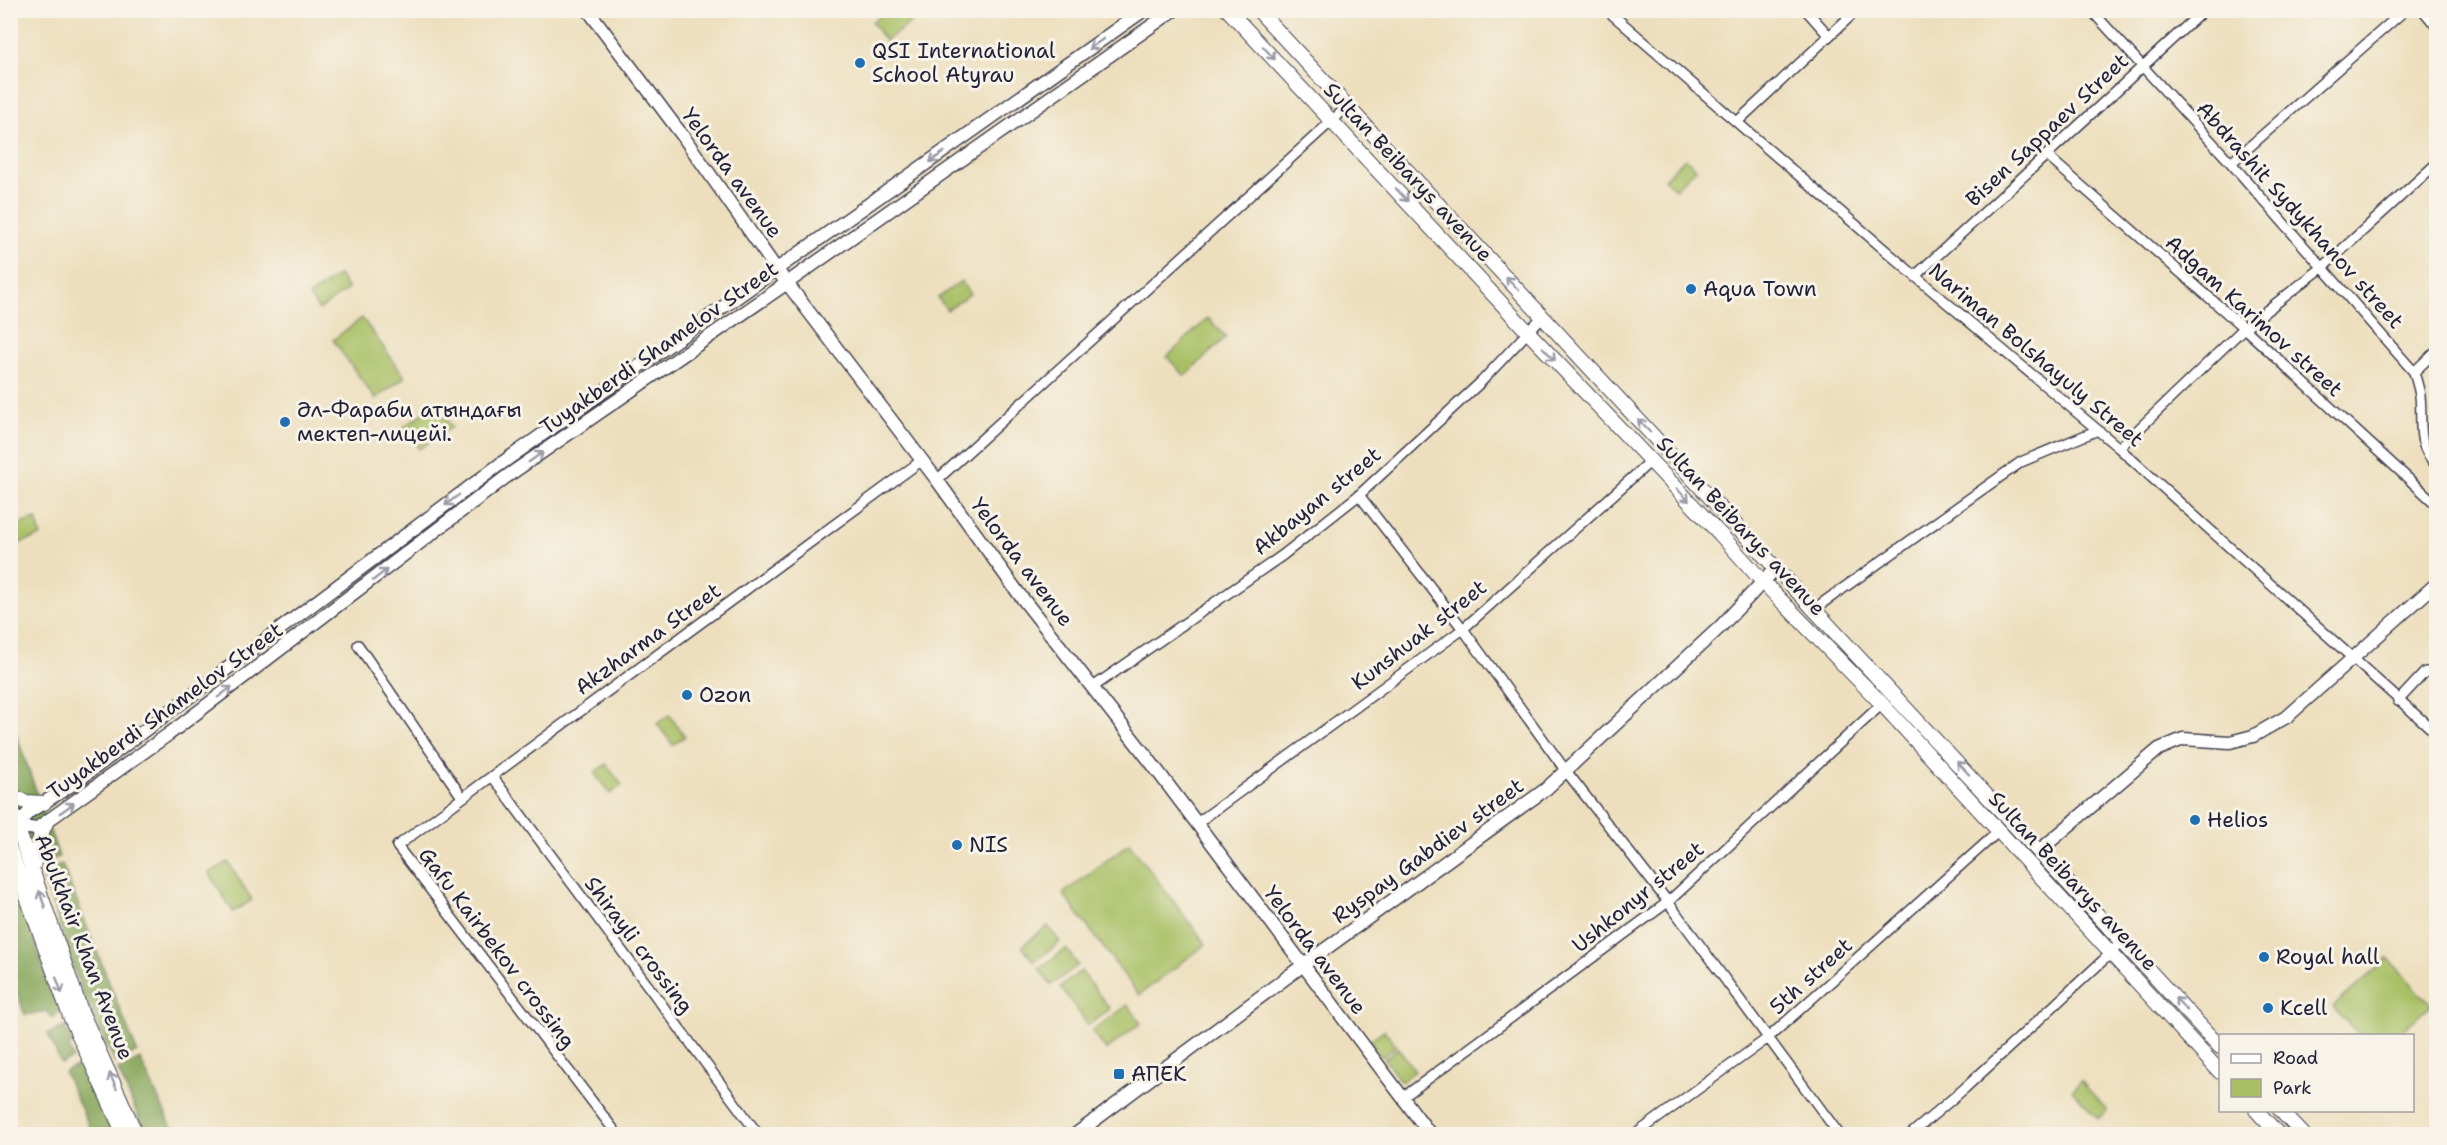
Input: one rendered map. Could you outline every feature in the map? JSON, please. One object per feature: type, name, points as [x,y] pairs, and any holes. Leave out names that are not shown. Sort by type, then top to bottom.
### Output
[{"type":"main road","name":"Sultan Beibarys avenue","points":[[1228,10],[1528,333],[1763,582],[1882,704],[2219,1071]]},
{"type":"main road","name":"Sultan Beibarys avenue","points":[[1258,10],[2219,1046]]},
{"type":"main road","points":[[10,795],[26,802],[44,804]]},
{"type":"main road","name":"Abulkhair Khan Avenue","points":[[10,806],[13,827],[32,870],[81,1011],[136,1134]]},
{"type":"main road","points":[[32,870],[46,823]]},
{"type":"main road","name":"Abulkhair Khan Avenue","points":[[10,850],[70,1016],[124,1134]]},
{"type":"main road","points":[[2258,1112],[2278,1134]]},
{"type":"main road","points":[[2282,1112],[2303,1134]]},
{"type":"street","name":"Yelorda avenue","points":[[588,10],[685,139],[777,270],[937,480],[1019,594],[1094,687],[1430,1134]]},
{"type":"street","name":"Tuyakberdi Shamelov Street","points":[[13,827],[30,812],[44,804],[499,465],[1144,10]]},
{"type":"street","name":"Tuyakberdi Shamelov Street","points":[[13,827],[36,829],[46,823],[169,735],[506,477],[787,283],[1174,10]]},
{"type":"street","name":"Nariman Bolshayuly Street","points":[[1607,10],[1915,276],[2119,448],[2436,734]]},
{"type":"street","points":[[1806,10],[1829,36]]},
{"type":"street","points":[[1737,122],[1857,10]]},
{"type":"street","name":"Abdrashit Sydykhanov street","points":[[2091,10],[2231,163],[2414,372],[2420,395],[2422,443],[2436,465]]},
{"type":"street","name":"Bisen Sappaev Street","points":[[1915,276],[2204,10]]},
{"type":"street","points":[[2231,163],[2405,10]]},
{"type":"street","points":[[2422,10],[2436,26]]},
{"type":"street","points":[[937,480],[1347,107]]},
{"type":"street","name":"Adgam Karimov street","points":[[2046,155],[2244,328],[2436,504]]},
{"type":"street","points":[[2119,448],[2244,328],[2323,267],[2436,164]]},
{"type":"street","name":"Akbayan street","points":[[1094,687],[1283,555],[1359,495],[1481,382],[1542,316]]},
{"type":"street","points":[[2414,372],[2436,351]]},
{"type":"street","points":[[1814,609],[2021,462],[2098,430]]},
{"type":"street","name":"Akzharma Street","points":[[397,846],[921,461]]},
{"type":"street","name":"Kunshuak street","points":[[1197,823],[1463,629],[1651,461]]},
{"type":"street","points":[[1359,495],[1463,629],[1566,771],[1668,902],[1839,1134]]},
{"type":"street","name":"Ryspay Gabdiev street","points":[[1076,1134],[1528,802],[1566,771],[1721,626],[1776,568]]},
{"type":"street","points":[[352,575],[361,589]]},
{"type":"street","points":[[2039,851],[2159,748],[2183,740],[2230,742],[2253,736],[2288,716],[2436,584]]},
{"type":"street","points":[[358,645],[462,797]]},
{"type":"street","points":[[2398,700],[2426,672],[2436,672]]},
{"type":"street","name":"Ushkonyr street","points":[[1402,1098],[1437,1075],[1668,902],[1882,704]]},
{"type":"street","name":"Shirayli crossing","points":[[492,776],[758,1134]]},
{"type":"street","name":"5th street","points":[[1636,1134],[1768,1038],[1999,831]]},
{"type":"street","name":"Gafu Kairbekov crossing","points":[[397,846],[617,1134]]},
{"type":"street","points":[[1911,1134],[2124,941]]},
{"type":"green space","points":[[888,11],[926,12],[885,41],[872,22]]},
{"type":"green space","points":[[1685,158],[1696,169],[1675,189],[1664,179]]},
{"type":"green space","points":[[339,275],[348,289],[319,310],[309,296]]},
{"type":"green space","points":[[961,281],[970,294],[947,310],[938,298]]},
{"type":"green space","points":[[362,318],[405,377],[375,399],[333,340]]},
{"type":"green space","points":[[1208,318],[1226,337],[1185,376],[1167,357]]},
{"type":"green space","points":[[436,404],[452,427],[419,449],[404,427]]},
{"type":"green space","points":[[36,519],[41,536],[11,546],[11,527]]},
{"type":"green space","points":[[669,715],[685,736],[673,745],[657,724]]},
{"type":"green space","points":[[10,716],[59,857],[53,859],[43,861],[34,859],[11,788]]},
{"type":"green space","points":[[606,764],[622,785],[610,794],[594,773]]},
{"type":"green space","points":[[1129,843],[1206,944],[1139,995],[1063,894]]},
{"type":"green space","points":[[228,862],[252,900],[233,912],[209,873]]},
{"type":"green space","points":[[62,864],[137,1052],[115,1063],[82,993],[43,876],[49,870]]},
{"type":"green space","points":[[11,876],[59,1010],[55,1016],[51,1017],[48,1011],[25,1015],[11,976]]},
{"type":"green space","points":[[1048,926],[1060,942],[1034,962],[1022,946]]},
{"type":"green space","points":[[1066,949],[1078,965],[1051,985],[1039,969]]},
{"type":"green space","points":[[2388,958],[2431,1005],[2398,1034],[2358,1034],[2333,1007]]},
{"type":"green space","points":[[1081,971],[1110,1009],[1088,1025],[1060,987]]},
{"type":"green space","points":[[1128,1005],[1141,1023],[1106,1050],[1092,1031]]},
{"type":"green space","points":[[65,1027],[73,1044],[69,1046],[73,1058],[61,1064],[48,1034]]},
{"type":"green space","points":[[1384,1030],[1396,1046],[1381,1057],[1369,1041]]},
{"type":"green space","points":[[1398,1048],[1415,1071],[1401,1082],[1384,1059]]},
{"type":"green space","points":[[140,1059],[175,1134],[146,1134],[118,1070]]},
{"type":"green space","points":[[81,1064],[113,1134],[93,1134],[64,1072]]},
{"type":"green space","points":[[2081,1081],[2107,1110],[2098,1119],[2072,1090]]},
{"type":"place","name":"QSI International School Atyrau","points":[[860,63]]},
{"type":"place","name":"Aqua Town","points":[[1691,289]]},
{"type":"place","name":"Әл-Фараби атындағы мектеп-лицейі.","points":[[285,422]]},
{"type":"place","name":"Ozon","points":[[687,695]]},
{"type":"place","name":"Helios","points":[[2195,820]]},
{"type":"place","name":"NIS","points":[[957,845]]},
{"type":"place","name":"Royal hall","points":[[2264,957]]},
{"type":"place","name":"Kcell","points":[[2268,1008]]},
{"type":"place","name":"АПЕК","points":[[1119,1074]]}]
